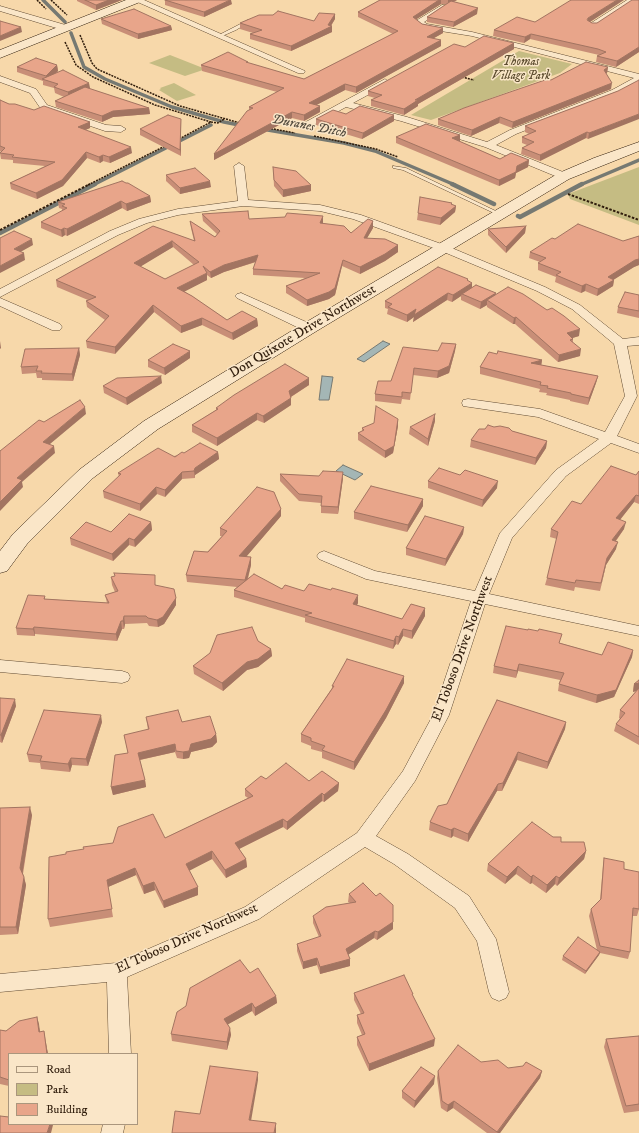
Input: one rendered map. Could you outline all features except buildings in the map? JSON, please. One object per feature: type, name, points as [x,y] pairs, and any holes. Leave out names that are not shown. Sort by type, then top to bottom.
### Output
[{"type":"street","points":[[0,54],[136,0],[301,71]]},
{"type":"street","points":[[592,26],[632,0]]},
{"type":"street","points":[[445,7],[418,22],[425,26],[472,34],[639,78]]},
{"type":"street","points":[[0,8],[71,26]]},
{"type":"street","points":[[458,42],[472,34]]},
{"type":"street","points":[[488,145],[513,132],[615,92],[639,78]]},
{"type":"street","points":[[0,79],[33,91],[44,106],[53,110],[105,128],[121,129]]},
{"type":"street","points":[[302,130],[391,79]]},
{"type":"street","points":[[346,104],[404,119],[488,145],[564,176]]},
{"type":"street","name":"Don Quixote Drive Northwest","points":[[0,566],[20,539],[86,474],[151,425],[308,328],[564,176],[639,146]]},
{"type":"street","points":[[239,166],[243,203]]},
{"type":"street","points":[[0,294],[114,233],[143,221],[178,212],[243,203],[290,205],[320,208],[397,230],[541,289],[576,308],[620,343],[639,341]]},
{"type":"street","points":[[241,296],[308,328]]},
{"type":"street","points":[[0,302],[56,327]]},
{"type":"street","name":"El Toboso Drive Northwest","points":[[0,982],[117,972],[252,913],[364,838],[409,776],[442,715],[480,597],[505,536],[562,474],[609,438],[631,396],[620,343]]},
{"type":"street","points":[[468,403],[540,413],[639,448]]},
{"type":"street","points":[[324,556],[371,575],[639,631]]},
{"type":"street","points":[[0,666],[122,677]]},
{"type":"street","points":[[364,838],[401,859],[462,902],[486,939],[499,992]]},
{"type":"street","points":[[117,972],[120,1053]]},
{"type":"lane","points":[[219,36],[235,30],[237,27],[256,18]]},
{"type":"lane","points":[[395,168],[404,169],[500,214]]},
{"type":"path","points":[[51,0],[71,26],[97,69],[171,102],[245,124]]},
{"type":"path","points":[[459,76],[474,80]]},
{"type":"path","points":[[211,122],[218,122],[224,119]]},
{"type":"path","points":[[264,127],[302,130]]},
{"type":"path","points":[[313,136],[376,149],[398,156]]},
{"type":"path","points":[[568,194],[639,220]]},
{"type":"green space","name":"Thomas Village Park","points":[[519,51],[572,64],[560,73],[431,120],[411,115]]},
{"type":"green space","points":[[170,55],[203,68],[203,70],[185,76],[149,63]]},
{"type":"green space","points":[[174,83],[196,95],[177,101],[159,90],[161,89],[160,88]]},
{"type":"green space","points":[[639,167],[639,225],[570,199],[568,194]]},
{"type":"shaded area","points":[[383,341],[390,344],[364,362],[357,359]]},
{"type":"shaded area","points":[[322,376],[333,377],[329,400],[319,400]]},
{"type":"shaded area","points":[[343,465],[363,474],[355,480],[336,471]]},
{"type":"waterway","name":"Duranes Ditch","points":[[43,0],[65,22]]},
{"type":"waterway","name":"Duranes Ditch","points":[[71,33],[84,67],[105,79],[172,107],[224,122],[244,126]]},
{"type":"waterway","points":[[93,185],[211,125]]},
{"type":"waterway","name":"Duranes Ditch","points":[[262,129],[344,143],[375,151],[455,185]]},
{"type":"waterway","points":[[581,185],[639,160]]},
{"type":"waterway","points":[[0,233],[95,184]]},
{"type":"waterway","name":"Duranes Ditch","points":[[452,184],[494,204]]},
{"type":"waterway","points":[[518,216],[520,217],[581,185]]}]
